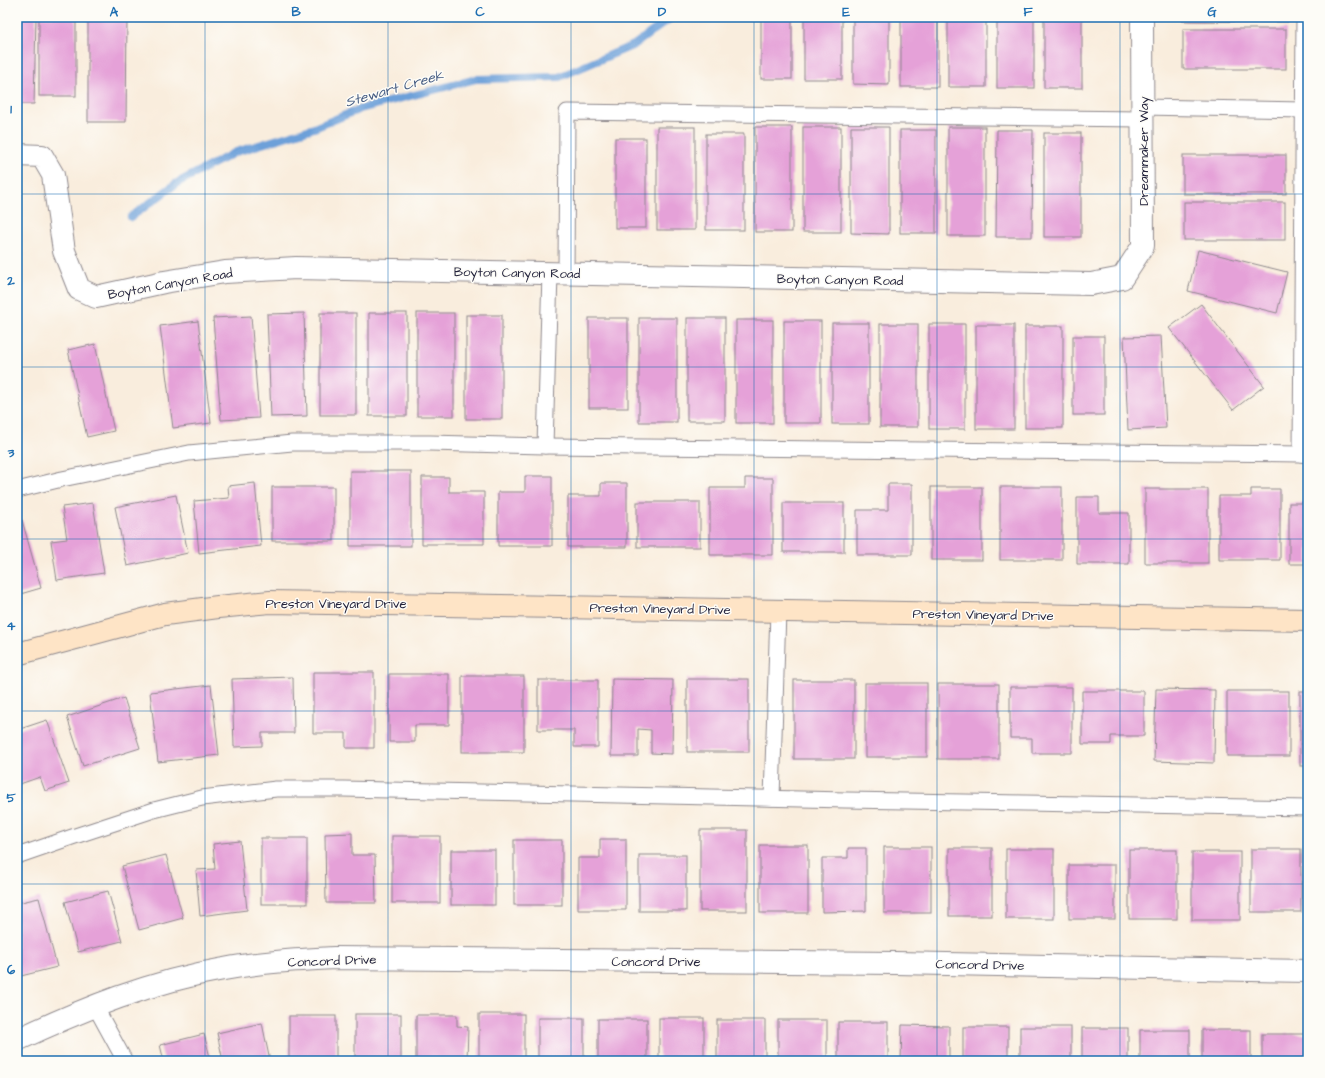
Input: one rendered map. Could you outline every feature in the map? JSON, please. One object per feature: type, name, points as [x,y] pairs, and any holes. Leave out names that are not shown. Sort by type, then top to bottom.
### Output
[{"type":"street","name":"Dreammaker Way","points":[[1122,278],[1143,246],[1142,17]]},
{"type":"street","name":"Boyton Canyon Road","points":[[17,155],[42,156],[53,175],[64,251],[79,289],[96,297],[164,282],[225,272],[296,268],[1091,284],[1122,278]]},
{"type":"street","name":"Preston Vineyard Drive","points":[[17,654],[165,614],[270,602],[1222,617],[1308,620]]},
{"type":"street","name":"Concord Drive","points":[[17,1040],[62,1019],[136,991],[170,981],[224,969],[281,961],[334,958],[896,962],[1308,971]]},
{"type":"lane","points":[[17,490],[62,479],[188,453],[292,443],[430,443],[545,446],[1304,454],[1304,17]]},
{"type":"lane","points":[[545,446],[558,273],[567,112],[1142,113],[1303,110]]},
{"type":"lane","points":[[772,798],[778,610]]},
{"type":"lane","points":[[17,856],[72,836],[154,810],[202,798],[276,789],[343,789],[1308,808]]},
{"type":"lane","points":[[96,1006],[125,1061]]},
{"type":"building","points":[[17,17],[36,17],[34,104],[17,104]]},
{"type":"building","points":[[39,17],[76,17],[76,96],[39,96]]},
{"type":"building","points":[[88,17],[127,17],[126,122],[88,122]]},
{"type":"building","points":[[761,17],[792,17],[792,79],[761,79]]},
{"type":"building","points":[[804,17],[842,17],[842,79],[804,79]]},
{"type":"building","points":[[853,17],[889,17],[889,85],[853,84]]},
{"type":"building","points":[[901,17],[938,17],[938,87],[901,87]]},
{"type":"building","points":[[948,17],[986,17],[986,87],[948,87]]},
{"type":"building","points":[[997,17],[1034,17],[1034,88],[997,88]]},
{"type":"building","points":[[1044,17],[1082,17],[1082,88],[1044,88]]},
{"type":"building","points":[[1182,17],[1288,17],[1288,22],[1182,21]]},
{"type":"building","points":[[1183,29],[1286,29],[1286,69],[1183,69]]},
{"type":"building","points":[[657,127],[695,127],[695,230],[657,230]]},
{"type":"building","points":[[755,127],[792,127],[792,232],[755,232]]},
{"type":"building","points":[[803,127],[841,127],[841,232],[803,232]]},
{"type":"building","points":[[851,127],[889,127],[889,234],[851,233]]},
{"type":"building","points":[[948,127],[985,127],[985,236],[948,236]]},
{"type":"building","points":[[900,130],[936,130],[936,233],[900,233]]},
{"type":"building","points":[[997,130],[1033,130],[1032,237],[996,237]]},
{"type":"building","points":[[1044,133],[1081,133],[1081,237],[1044,237]]},
{"type":"building","points":[[706,134],[744,134],[744,230],[706,230]]},
{"type":"building","points":[[615,138],[646,138],[646,228],[615,228]]},
{"type":"building","points":[[1183,155],[1286,155],[1286,194],[1183,194]]},
{"type":"building","points":[[1184,202],[1285,202],[1285,240],[1184,240]]},
{"type":"building","points":[[1198,250],[1287,272],[1277,313],[1188,291]]},
{"type":"building","points":[[1201,304],[1264,386],[1233,410],[1169,328]]},
{"type":"building","points":[[304,313],[307,416],[271,417],[267,314]]},
{"type":"building","points":[[320,313],[356,313],[356,415],[320,415]]},
{"type":"building","points":[[369,313],[407,313],[407,416],[369,416]]},
{"type":"building","points":[[417,313],[454,313],[454,416],[417,416]]},
{"type":"building","points":[[466,315],[502,315],[502,419],[466,419]]},
{"type":"building","points":[[251,316],[259,418],[221,420],[213,318]]},
{"type":"building","points":[[589,318],[628,318],[628,408],[589,408]]},
{"type":"building","points":[[639,318],[677,318],[677,422],[639,422]]},
{"type":"building","points":[[687,318],[725,318],[725,421],[687,421]]},
{"type":"building","points":[[736,320],[773,320],[773,423],[736,423]]},
{"type":"building","points":[[198,321],[211,423],[173,428],[160,326]]},
{"type":"building","points":[[784,321],[821,321],[821,423],[784,423]]},
{"type":"building","points":[[832,323],[869,323],[869,424],[832,424]]},
{"type":"building","points":[[880,324],[918,324],[918,427],[880,427]]},
{"type":"building","points":[[929,324],[965,324],[965,429],[929,429]]},
{"type":"building","points":[[976,325],[1014,325],[1014,429],[976,429]]},
{"type":"building","points":[[1025,326],[1063,326],[1063,428],[1025,428]]},
{"type":"building","points":[[1073,336],[1104,336],[1104,415],[1073,415]]},
{"type":"building","points":[[1161,336],[1166,428],[1128,430],[1124,337]]},
{"type":"building","points":[[95,344],[114,431],[87,437],[68,350]]},
{"type":"building","points":[[350,471],[411,471],[411,546],[350,546]]},
{"type":"building","points":[[525,476],[552,476],[552,546],[498,546],[498,492],[525,492]]},
{"type":"building","points":[[422,477],[449,477],[449,492],[484,492],[484,544],[422,544]]},
{"type":"building","points":[[745,478],[773,478],[773,555],[710,555],[710,488],[745,488]]},
{"type":"building","points":[[255,483],[261,546],[199,553],[194,501],[229,498],[228,486]]},
{"type":"building","points":[[601,483],[627,483],[627,547],[568,547],[568,496],[601,496]]},
{"type":"building","points":[[888,484],[912,484],[912,555],[857,555],[857,510],[888,510]]},
{"type":"building","points":[[272,487],[334,487],[334,541],[272,541]]},
{"type":"building","points":[[931,487],[982,487],[982,560],[931,560]]},
{"type":"building","points":[[1000,487],[1062,487],[1062,560],[1000,560]]},
{"type":"building","points":[[1145,489],[1208,489],[1208,563],[1145,563]]},
{"type":"building","points":[[1251,489],[1280,489],[1280,560],[1219,560],[1219,496],[1251,496]]},
{"type":"building","points":[[176,495],[188,553],[127,566],[115,507]]},
{"type":"building","points":[[1077,497],[1099,497],[1099,513],[1129,513],[1129,564],[1077,564]]},
{"type":"building","points":[[637,502],[700,502],[700,547],[637,547]]},
{"type":"building","points":[[93,503],[104,573],[57,580],[51,541],[67,539],[62,507]]},
{"type":"building","points":[[783,503],[844,503],[844,552],[783,552]]},
{"type":"building","points":[[1289,503],[1308,503],[1308,564],[1289,564]]},
{"type":"building","points":[[22,520],[41,588],[17,595],[17,521]]},
{"type":"building","points":[[313,672],[374,672],[374,748],[346,748],[346,733],[313,733]]},
{"type":"building","points":[[389,674],[449,674],[449,725],[415,725],[415,742],[389,742]]},
{"type":"building","points":[[462,676],[524,676],[524,752],[462,752]]},
{"type":"building","points":[[293,677],[294,733],[262,733],[262,746],[234,747],[232,679]]},
{"type":"building","points":[[612,679],[673,680],[672,754],[651,753],[651,730],[638,729],[638,756],[611,756]]},
{"type":"building","points":[[687,679],[749,679],[749,752],[687,752]]},
{"type":"building","points":[[538,680],[598,680],[598,747],[574,747],[574,730],[538,730]]},
{"type":"building","points":[[794,680],[854,680],[854,759],[794,759]]},
{"type":"building","points":[[865,683],[927,683],[927,757],[865,757]]},
{"type":"building","points":[[938,684],[999,684],[999,759],[938,759]]},
{"type":"building","points":[[211,685],[219,755],[158,762],[150,692]]},
{"type":"building","points":[[1010,687],[1072,687],[1072,753],[1032,753],[1032,738],[1010,738]]},
{"type":"building","points":[[1156,689],[1215,690],[1214,763],[1154,761]]},
{"type":"building","points":[[1082,691],[1144,691],[1144,736],[1111,736],[1111,744],[1082,744]]},
{"type":"building","points":[[1227,691],[1289,691],[1289,756],[1227,756]]},
{"type":"building","points":[[1300,691],[1308,691],[1308,766],[1300,766]]},
{"type":"building","points":[[124,698],[140,748],[83,766],[67,717]]},
{"type":"building","points":[[47,720],[69,783],[45,791],[40,777],[17,785],[17,730]]},
{"type":"building","points":[[700,830],[747,830],[747,911],[700,911]]},
{"type":"building","points":[[352,833],[352,855],[375,855],[376,903],[326,903],[325,834]]},
{"type":"building","points":[[392,836],[440,836],[440,903],[392,903]]},
{"type":"building","points":[[261,838],[307,838],[307,904],[261,904]]},
{"type":"building","points":[[600,839],[626,839],[626,910],[578,910],[578,858],[600,858]]},
{"type":"building","points":[[514,840],[562,840],[562,905],[514,905]]},
{"type":"building","points":[[240,841],[247,910],[200,916],[196,870],[215,869],[213,844]]},
{"type":"building","points":[[760,845],[808,845],[808,913],[760,913]]},
{"type":"building","points":[[884,847],[931,847],[931,913],[884,913]]},
{"type":"building","points":[[848,848],[866,848],[866,911],[822,912],[822,858],[848,858]]},
{"type":"building","points":[[949,848],[992,848],[992,916],[949,916]]},
{"type":"building","points":[[1006,849],[1054,849],[1054,919],[1006,919]]},
{"type":"building","points":[[1251,849],[1301,849],[1301,912],[1251,912]]},
{"type":"building","points":[[451,850],[495,850],[495,905],[451,905]]},
{"type":"building","points":[[1129,850],[1177,850],[1177,919],[1129,919]]},
{"type":"building","points":[[1192,852],[1240,852],[1240,920],[1192,920]]},
{"type":"building","points":[[166,855],[183,918],[139,930],[122,866]]},
{"type":"building","points":[[639,855],[686,855],[686,911],[639,911]]},
{"type":"building","points":[[1069,865],[1115,865],[1115,919],[1069,919]]},
{"type":"building","points":[[108,891],[122,941],[78,952],[65,902]]},
{"type":"building","points":[[39,898],[57,967],[17,977],[17,903]]},
{"type":"building","points":[[355,1014],[401,1014],[401,1061],[355,1061]]},
{"type":"building","points":[[479,1014],[524,1014],[524,1061],[479,1061]]},
{"type":"building","points":[[416,1015],[457,1015],[457,1026],[468,1027],[467,1061],[416,1061]]},
{"type":"building","points":[[289,1016],[336,1016],[336,1061],[289,1061]]},
{"type":"building","points":[[538,1018],[584,1018],[584,1061],[538,1061]]},
{"type":"building","points":[[659,1018],[704,1018],[704,1061],[659,1061]]},
{"type":"building","points":[[598,1019],[647,1019],[647,1061],[598,1061]]},
{"type":"building","points":[[717,1020],[765,1020],[765,1061],[717,1061]]},
{"type":"building","points":[[778,1020],[827,1020],[827,1061],[778,1061]]},
{"type":"building","points":[[838,1022],[888,1022],[888,1061],[838,1061]]},
{"type":"building","points":[[262,1023],[270,1061],[223,1061],[217,1033]]},
{"type":"building","points":[[902,1025],[949,1026],[949,1061],[901,1061]]},
{"type":"building","points":[[963,1027],[1008,1027],[1008,1061],[963,1061]]},
{"type":"building","points":[[1020,1027],[1071,1027],[1071,1061],[1020,1061]]},
{"type":"building","points":[[1082,1028],[1128,1028],[1128,1061],[1082,1061]]},
{"type":"building","points":[[1140,1030],[1190,1030],[1190,1061],[1140,1061]]},
{"type":"building","points":[[1202,1030],[1251,1030],[1251,1061],[1202,1061]]},
{"type":"building","points":[[204,1034],[211,1061],[164,1061],[160,1045]]},
{"type":"building","points":[[1262,1034],[1307,1034],[1307,1061],[1262,1061]]},
{"type":"waterway","name":"Stewart Creek","points":[[131,217],[177,183],[236,152],[314,128],[360,109],[476,79],[559,77],[634,45],[672,17]]}]
